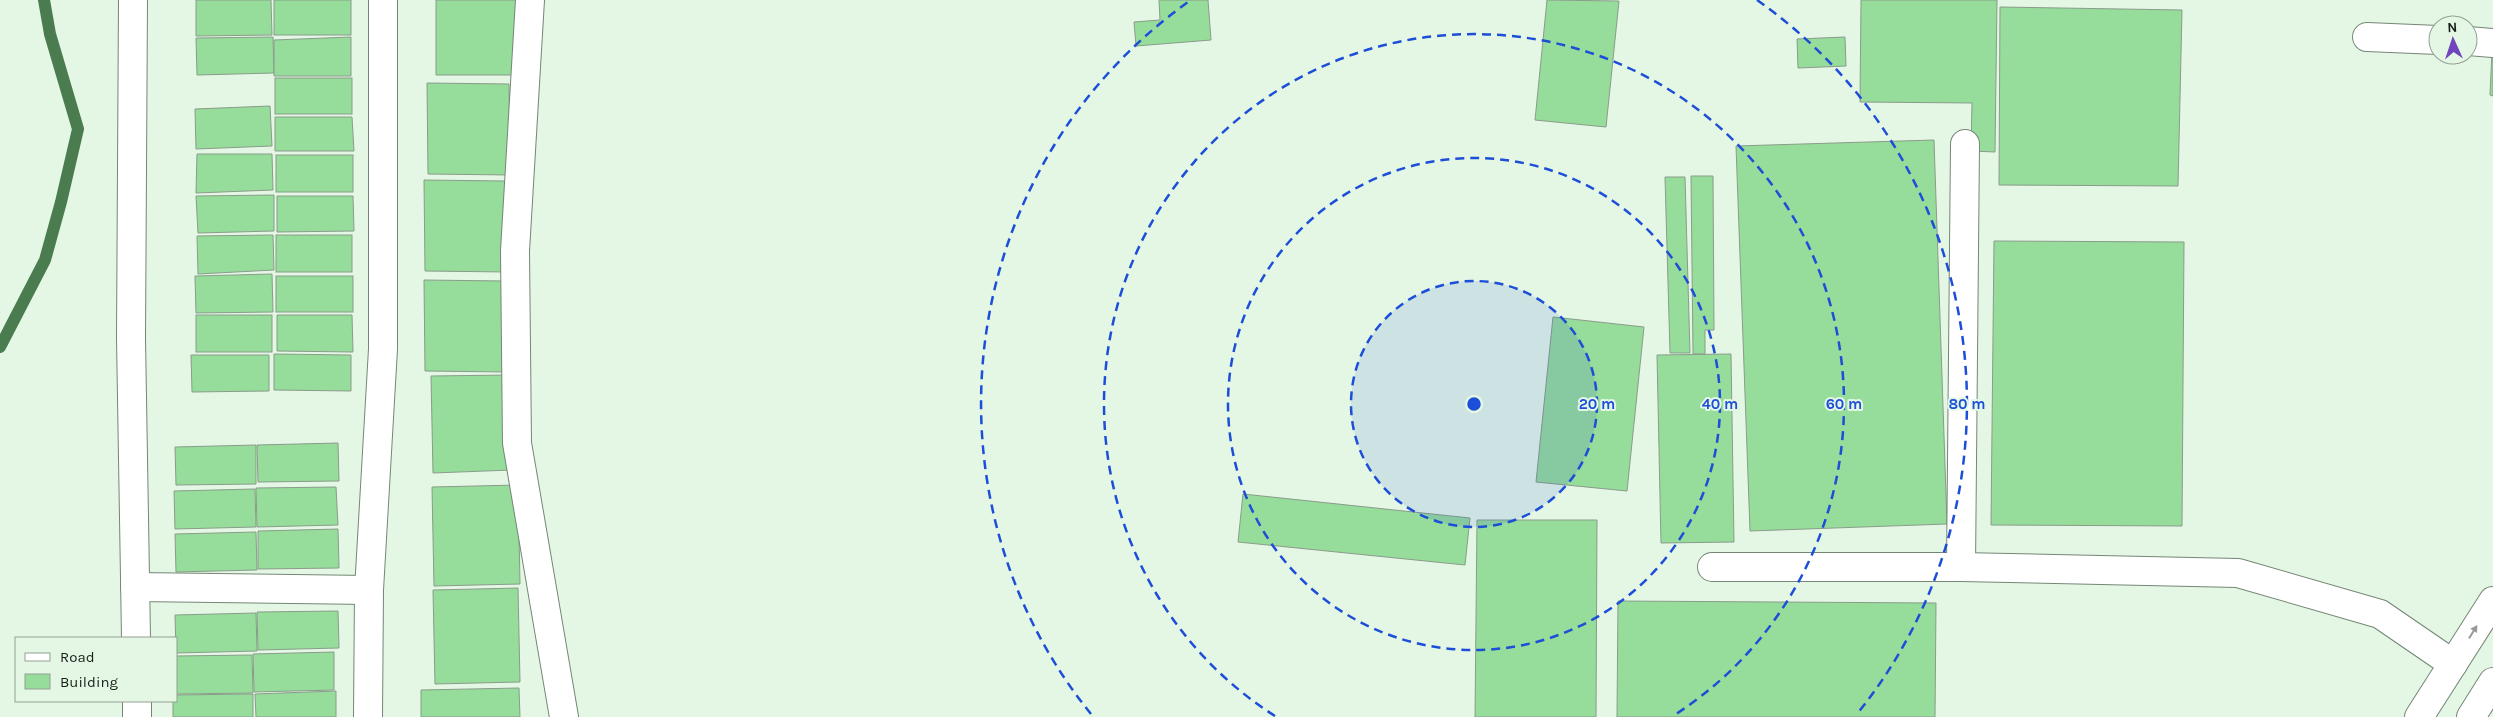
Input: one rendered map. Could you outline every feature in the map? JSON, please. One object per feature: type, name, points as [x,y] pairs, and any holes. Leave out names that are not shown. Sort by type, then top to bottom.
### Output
[{"type":"street","points":[[133,0],[131,338],[136,637]]},
{"type":"street","points":[[368,717],[369,590],[383,349],[382,0]]},
{"type":"street","points":[[530,0],[515,251],[517,443],[564,717]]},
{"type":"street","points":[[2367,37],[2428,40]]},
{"type":"street","points":[[2478,41],[2493,42]]},
{"type":"street","points":[[1961,566],[1965,144]]},
{"type":"street","points":[[1712,567],[1961,566],[2238,572],[2380,614],[2453,664]]},
{"type":"street","points":[[135,587],[369,590]]},
{"type":"street","points":[[2419,717],[2493,601]]},
{"type":"street","points":[[2471,717],[2493,682]]},
{"type":"street","points":[[137,702],[137,717]]},
{"type":"building","points":[[196,0],[271,0],[272,35],[196,36]]},
{"type":"building","points":[[274,0],[351,0],[351,35],[274,35]]},
{"type":"building","points":[[436,0],[516,0],[518,75],[436,75]]},
{"type":"building","points":[[1159,0],[1208,0],[1211,40],[1136,46],[1134,22],[1160,20]]},
{"type":"building","points":[[1547,0],[1619,1],[1606,127],[1535,120]]},
{"type":"building","points":[[1861,0],[1997,0],[1995,152],[1971,151],[1972,103],[1860,102]]},
{"type":"building","points":[[2000,7],[2182,10],[2178,186],[1999,185]]},
{"type":"building","points":[[273,37],[274,73],[197,75],[196,38]]},
{"type":"building","points":[[351,37],[351,76],[274,76],[274,40]]},
{"type":"building","points":[[1845,37],[1846,66],[1798,68],[1797,39]]},
{"type":"building","points":[[2493,50],[2493,96],[2490,95]]},
{"type":"building","points":[[275,78],[352,78],[352,114],[275,114]]},
{"type":"building","points":[[427,83],[509,84],[510,175],[428,174]]},
{"type":"building","points":[[270,106],[272,146],[196,149],[195,109]]},
{"type":"building","points":[[275,117],[352,117],[354,151],[275,151]]},
{"type":"building","points":[[1934,140],[1947,524],[1750,531],[1736,146]]},
{"type":"building","points":[[197,154],[272,154],[273,190],[196,193]]},
{"type":"building","points":[[276,155],[353,155],[353,192],[276,192]]},
{"type":"building","points":[[1691,176],[1713,176],[1714,330],[1705,330],[1705,354],[1693,354]]},
{"type":"building","points":[[1665,177],[1685,177],[1690,353],[1670,353]]},
{"type":"building","points":[[424,180],[505,181],[507,272],[425,271]]},
{"type":"building","points":[[274,195],[274,231],[198,233],[196,196]]},
{"type":"building","points":[[277,196],[353,196],[354,231],[277,232]]},
{"type":"building","points":[[273,235],[274,270],[198,274],[197,236]]},
{"type":"building","points":[[276,235],[352,235],[352,272],[276,272]]},
{"type":"building","points":[[1994,241],[2184,242],[2182,526],[1991,525]]},
{"type":"building","points":[[272,274],[273,312],[196,313],[195,276]]},
{"type":"building","points":[[276,276],[353,276],[353,312],[276,312]]},
{"type":"building","points":[[424,280],[505,281],[507,372],[425,371]]},
{"type":"building","points":[[196,315],[272,315],[272,352],[196,352]]},
{"type":"building","points":[[277,315],[352,315],[353,352],[277,351]]},
{"type":"building","points":[[1553,317],[1644,327],[1627,491],[1536,482]]},
{"type":"building","points":[[274,354],[351,355],[351,391],[274,390]]},
{"type":"building","points":[[1731,354],[1734,542],[1661,543],[1657,355]]},
{"type":"building","points":[[191,355],[269,355],[269,391],[192,392]]},
{"type":"building","points":[[509,375],[512,470],[433,473],[431,376]]},
{"type":"building","points":[[338,443],[339,481],[258,482],[257,445]]},
{"type":"building","points":[[256,445],[256,484],[176,485],[175,447]]},
{"type":"building","points":[[518,485],[520,584],[434,586],[432,487]]},
{"type":"building","points":[[336,487],[338,525],[257,527],[256,488]]},
{"type":"building","points":[[255,489],[256,527],[175,529],[174,491]]},
{"type":"building","points":[[1243,494],[1470,518],[1465,565],[1238,542]]},
{"type":"building","points":[[1477,520],[1597,520],[1596,717],[1475,717]]},
{"type":"building","points":[[338,529],[339,568],[258,569],[258,531]]},
{"type":"building","points":[[256,532],[257,570],[176,572],[175,534]]},
{"type":"building","points":[[518,588],[520,682],[435,684],[433,590]]},
{"type":"building","points":[[1618,601],[1936,603],[1935,717],[1617,717]]},
{"type":"building","points":[[338,611],[339,648],[258,650],[257,612]]},
{"type":"building","points":[[256,613],[257,651],[178,653],[175,615]]},
{"type":"building","points":[[334,652],[334,690],[254,692],[253,654]]},
{"type":"building","points":[[252,655],[253,693],[178,694],[178,656]]},
{"type":"building","points":[[519,688],[520,717],[421,717],[421,690]]},
{"type":"building","points":[[336,691],[336,717],[256,717],[255,694]]},
{"type":"building","points":[[253,694],[253,717],[173,717],[173,702],[178,702],[178,695]]},
{"type":"waterway","points":[[0,347],[45,260],[78,129],[50,34],[44,0]]}]
